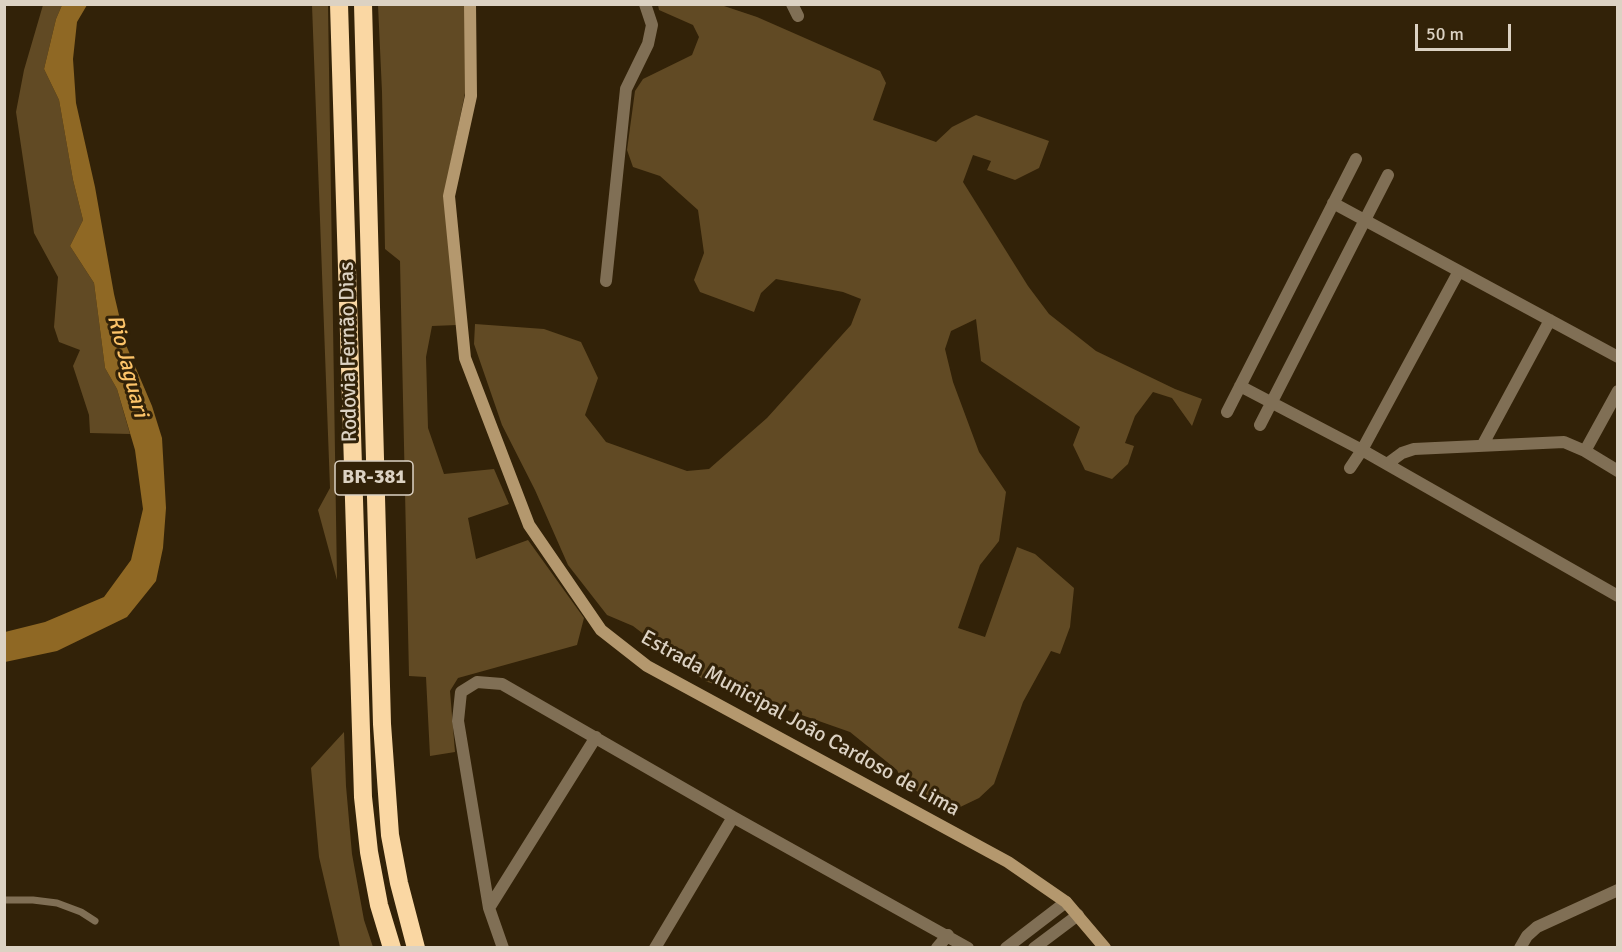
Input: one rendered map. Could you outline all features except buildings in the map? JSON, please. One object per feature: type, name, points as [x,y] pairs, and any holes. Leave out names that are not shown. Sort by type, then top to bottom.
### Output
[{"type":"highway","name":"Rodovia Fernão Dias","points":[[339,4],[363,797],[371,863],[392,948]]},
{"type":"highway","name":"Rodovia Fernão Dias","points":[[363,4],[383,746],[390,835],[399,883],[416,948]]},
{"type":"street","name":"Estrada Municipal João Cardoso de Lima","points":[[470,4],[471,96],[449,195],[465,358],[529,525],[601,630],[647,666],[1008,862],[1066,902],[1105,948]]},
{"type":"street","points":[[606,281],[626,89],[648,44],[652,25],[645,4]]},
{"type":"street","points":[[1227,412],[1356,159]]},
{"type":"street","points":[[1260,426],[1388,175]]},
{"type":"street","points":[[1333,203],[1617,357]]},
{"type":"street","points":[[1350,468],[1459,271]]},
{"type":"street","points":[[1482,446],[1550,320]]},
{"type":"street","points":[[1240,386],[1362,450],[1617,596]]},
{"type":"street","points":[[1585,451],[1617,391]]},
{"type":"street","points":[[1387,464],[1402,453],[1414,449],[1564,442],[1585,451],[1617,471]]},
{"type":"street","points":[[503,948],[489,908],[458,721],[461,692],[477,682],[502,684],[968,948]]},
{"type":"street","points":[[489,908],[596,736]]},
{"type":"street","points":[[658,946],[733,816]]},
{"type":"street","points":[[1520,948],[1527,936],[1537,927],[1617,890]]},
{"type":"street","points":[[1006,948],[1066,902]]},
{"type":"street","points":[[1034,948],[1078,915]]},
{"type":"street","points":[[937,948],[948,935]]},
{"type":"lane","points":[[4,900],[57,903],[81,912],[95,921]]},
{"type":"shaded area","points":[[43,5],[62,5],[56,19],[44,69],[59,100],[73,180],[83,220],[70,246],[94,283],[105,368],[117,389],[130,434],[90,433],[89,415],[73,366],[80,350],[59,342],[54,327],[58,277],[34,233],[16,112],[24,70]]},
{"type":"shaded area","points":[[312,5],[328,5],[337,580],[318,510],[330,488]]},
{"type":"shaded area","points":[[378,5],[465,5],[465,93],[444,196],[457,325],[432,326],[426,357],[428,428],[444,474],[494,469],[509,504],[468,518],[476,559],[528,540],[584,618],[577,645],[458,678],[450,691],[455,752],[430,756],[426,677],[409,676],[400,261],[385,249]]},
{"type":"shaded area","points":[[658,5],[721,5],[757,17],[880,71],[886,83],[873,120],[936,142],[952,127],[976,115],[1049,141],[1039,168],[1015,180],[987,170],[991,161],[973,155],[963,182],[1028,286],[1049,314],[1096,351],[1175,389],[1202,399],[1192,426],[1172,398],[1153,392],[1135,416],[1125,443],[1134,446],[1128,464],[1112,479],[1085,470],[1073,445],[1080,427],[981,361],[976,319],[951,331],[945,349],[953,382],[979,452],[1006,492],[999,541],[980,565],[958,628],[985,637],[1017,547],[1035,554],[1074,588],[1070,627],[1060,654],[1051,651],[1023,702],[994,784],[979,798],[954,810],[936,804],[903,782],[897,770],[850,732],[705,681],[633,626],[607,615],[568,565],[535,490],[502,425],[474,344],[475,324],[544,329],[581,342],[598,378],[585,415],[606,442],[687,471],[709,469],[767,418],[851,325],[861,299],[843,292],[776,279],[761,293],[754,312],[700,292],[694,280],[704,253],[698,210],[660,176],[633,167],[627,150],[635,91],[643,79],[692,55],[699,37],[693,25],[659,10]]},
{"type":"shaded area","points":[[344,732],[352,854],[364,920],[373,947],[340,947],[319,857],[311,768]]},
{"type":"water","name":"Rio Jaguari","points":[[62,5],[87,5],[77,22],[73,59],[76,103],[126,345],[152,406],[162,438],[166,508],[163,548],[156,581],[127,617],[57,651],[5,662],[5,632],[45,622],[104,597],[131,560],[143,509],[135,450],[117,389],[105,368],[94,283],[70,246],[83,220],[73,180],[59,100],[44,69],[56,19]]}]
